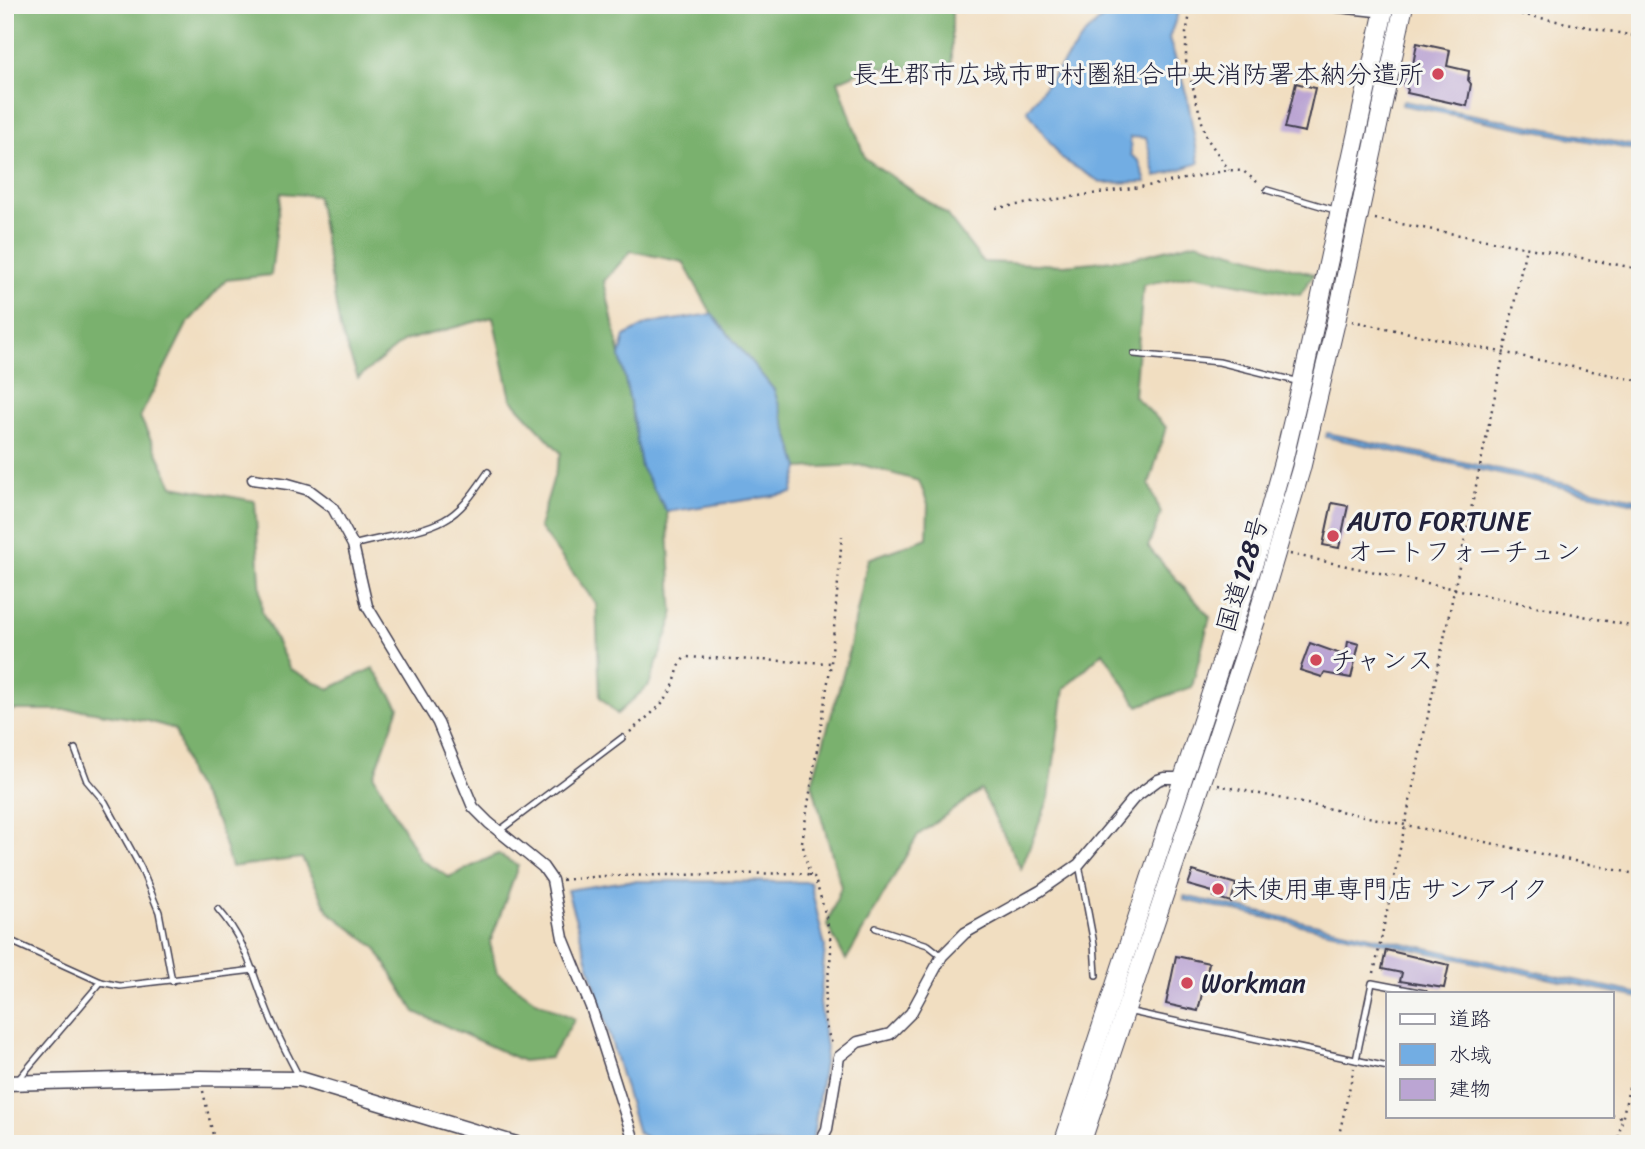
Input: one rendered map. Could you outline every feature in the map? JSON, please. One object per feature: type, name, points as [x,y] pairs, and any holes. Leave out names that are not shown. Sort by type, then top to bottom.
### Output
[{"type":"highway","name":"国道128号","points":[[1063,1144],[1202,782],[1277,551],[1338,317],[1404,5]]},
{"type":"highway","name":"国道128号","points":[[1082,1144],[1117,1007],[1184,778],[1259,547],[1283,462],[1384,10]]},
{"type":"street","points":[[253,479],[309,490],[333,508],[353,545],[367,606],[438,723],[473,807],[543,867],[552,880],[563,938],[591,1007],[635,1144]]},
{"type":"street","points":[[819,1144],[827,1129],[839,1057],[858,1042],[890,1034],[911,1013],[942,956],[965,933],[1040,891],[1079,864],[1134,797],[1158,780],[1184,778]]},
{"type":"street","points":[[10,1083],[200,1078],[300,1079],[516,1144]]},
{"type":"lane","points":[[1297,5],[1384,10]]},
{"type":"lane","points":[[1267,190],[1340,212]]},
{"type":"lane","points":[[1134,354],[1219,362],[1321,388]]},
{"type":"lane","points":[[353,545],[387,535],[420,530],[445,520],[470,498],[488,472]]},
{"type":"lane","points":[[499,831],[622,738]]},
{"type":"lane","points":[[75,749],[87,781],[105,802],[141,868],[159,912],[172,981]]},
{"type":"lane","points":[[1079,864],[1094,944],[1096,975]]},
{"type":"lane","points":[[218,909],[234,927],[254,970],[269,1016],[300,1079]]},
{"type":"lane","points":[[876,928],[928,945],[942,956]]},
{"type":"lane","points":[[13,942],[101,982],[120,986],[254,970]]},
{"type":"lane","points":[[10,1083],[101,982]]},
{"type":"lane","points":[[1356,1060],[1372,983],[1418,992]]},
{"type":"lane","points":[[1117,1007],[1386,1067]]},
{"type":"path","points":[[1192,5],[1186,33],[1186,61],[1206,137],[1229,170]]},
{"type":"path","points":[[1473,5],[1640,37]]},
{"type":"path","points":[[996,208],[1154,185],[1229,170],[1243,171],[1267,190]]},
{"type":"path","points":[[1359,216],[1640,269]]},
{"type":"path","points":[[1372,983],[1527,247]]},
{"type":"path","points":[[1338,317],[1640,381]]},
{"type":"path","points":[[810,876],[802,842],[831,663],[842,536]]},
{"type":"path","points":[[1277,551],[1640,628]]},
{"type":"path","points":[[622,738],[656,710],[671,690],[678,664],[685,657],[831,663]]},
{"type":"path","points":[[1202,782],[1640,875]]},
{"type":"path","points":[[552,880],[603,876],[799,873],[814,877],[820,891],[832,948],[824,994],[826,1033],[839,1057]]},
{"type":"path","points":[[1617,1144],[1640,1036]]},
{"type":"path","points":[[1338,1144],[1356,1060]]},
{"type":"path","points":[[200,1078],[215,1144]]},
{"type":"path","points":[[1614,1115],[1622,1117]]},
{"type":"green space","points":[[5,5],[952,5],[952,70],[871,67],[838,81],[865,158],[946,214],[983,262],[1064,265],[1133,258],[1196,242],[1314,274],[1300,295],[1193,275],[1143,285],[1134,396],[1166,427],[1149,485],[1161,513],[1148,547],[1210,617],[1192,687],[1138,706],[1103,652],[1064,689],[1049,798],[1021,869],[981,790],[918,835],[846,960],[827,925],[841,887],[812,783],[847,660],[868,559],[927,538],[928,504],[919,481],[863,465],[799,468],[774,390],[712,314],[683,262],[631,251],[604,281],[633,416],[641,467],[667,512],[673,618],[649,685],[617,714],[600,697],[596,604],[539,527],[561,453],[511,399],[493,317],[404,341],[358,378],[340,329],[317,196],[281,193],[271,275],[226,280],[187,324],[140,417],[173,486],[255,501],[262,612],[290,669],[329,689],[373,668],[399,707],[374,776],[420,859],[449,877],[498,854],[518,866],[490,943],[497,973],[536,1001],[575,1019],[550,1058],[523,1061],[415,1012],[375,947],[329,912],[302,858],[231,867],[218,823],[189,775],[175,729],[148,721],[82,710],[11,710],[5,762]]},
{"type":"water","points":[[1117,5],[1181,5],[1169,38],[1187,96],[1199,163],[1156,177],[1146,138],[1130,137],[1131,155],[1139,161],[1146,182],[1102,183],[1062,159],[1027,110],[1086,33]]},
{"type":"water","points":[[1403,101],[1640,147],[1640,151],[1402,105]]},
{"type":"water","points":[[712,314],[774,390],[799,468],[792,493],[667,512],[641,467],[620,356],[625,336],[647,324]]},
{"type":"water","points":[[1327,433],[1640,500],[1640,504],[1326,437]]},
{"type":"water","points":[[626,881],[810,882],[825,947],[820,1002],[826,1049],[812,1144],[660,1144],[638,1133],[567,890]]},
{"type":"water","points":[[1184,896],[1640,994],[1640,998],[1614,992],[1184,900]]},
{"type":"building","points":[[1417,43],[1450,50],[1447,66],[1469,71],[1468,80],[1471,84],[1467,106],[1407,93],[1404,77],[1412,70]]},
{"type":"building","points":[[1296,83],[1315,88],[1305,132],[1285,128]]},
{"type":"building","points":[[1332,503],[1348,506],[1339,548],[1323,545]]},
{"type":"building","points":[[1348,641],[1359,644],[1351,678],[1324,673],[1322,677],[1300,670],[1310,643],[1346,656]]},
{"type":"building","name":"未使用車専門店 サンアイク","points":[[1193,871],[1236,884],[1231,902],[1214,897],[1216,893],[1188,885]]},
{"type":"building","points":[[1386,950],[1449,965],[1444,988],[1400,981],[1402,973],[1382,969]]},
{"type":"building","name":"Workman","points":[[1176,956],[1209,963],[1198,1011],[1166,1004]]},
{"type":"railway","points":[[1637,1144],[1640,1133]]},
{"type":"place","name":"長生郡市広域市町村圏組合中央消防署本納分遣所","points":[[1438,74]]},
{"type":"place","name":"AUTO FORTUNE オートフォーチュン","points":[[1333,536]]},
{"type":"place","name":"チャンス","points":[[1316,660]]},
{"type":"place","name":"未使用車専門店 サンアイク","points":[[1218,889]]},
{"type":"place","name":"Workman","points":[[1187,983]]}]
